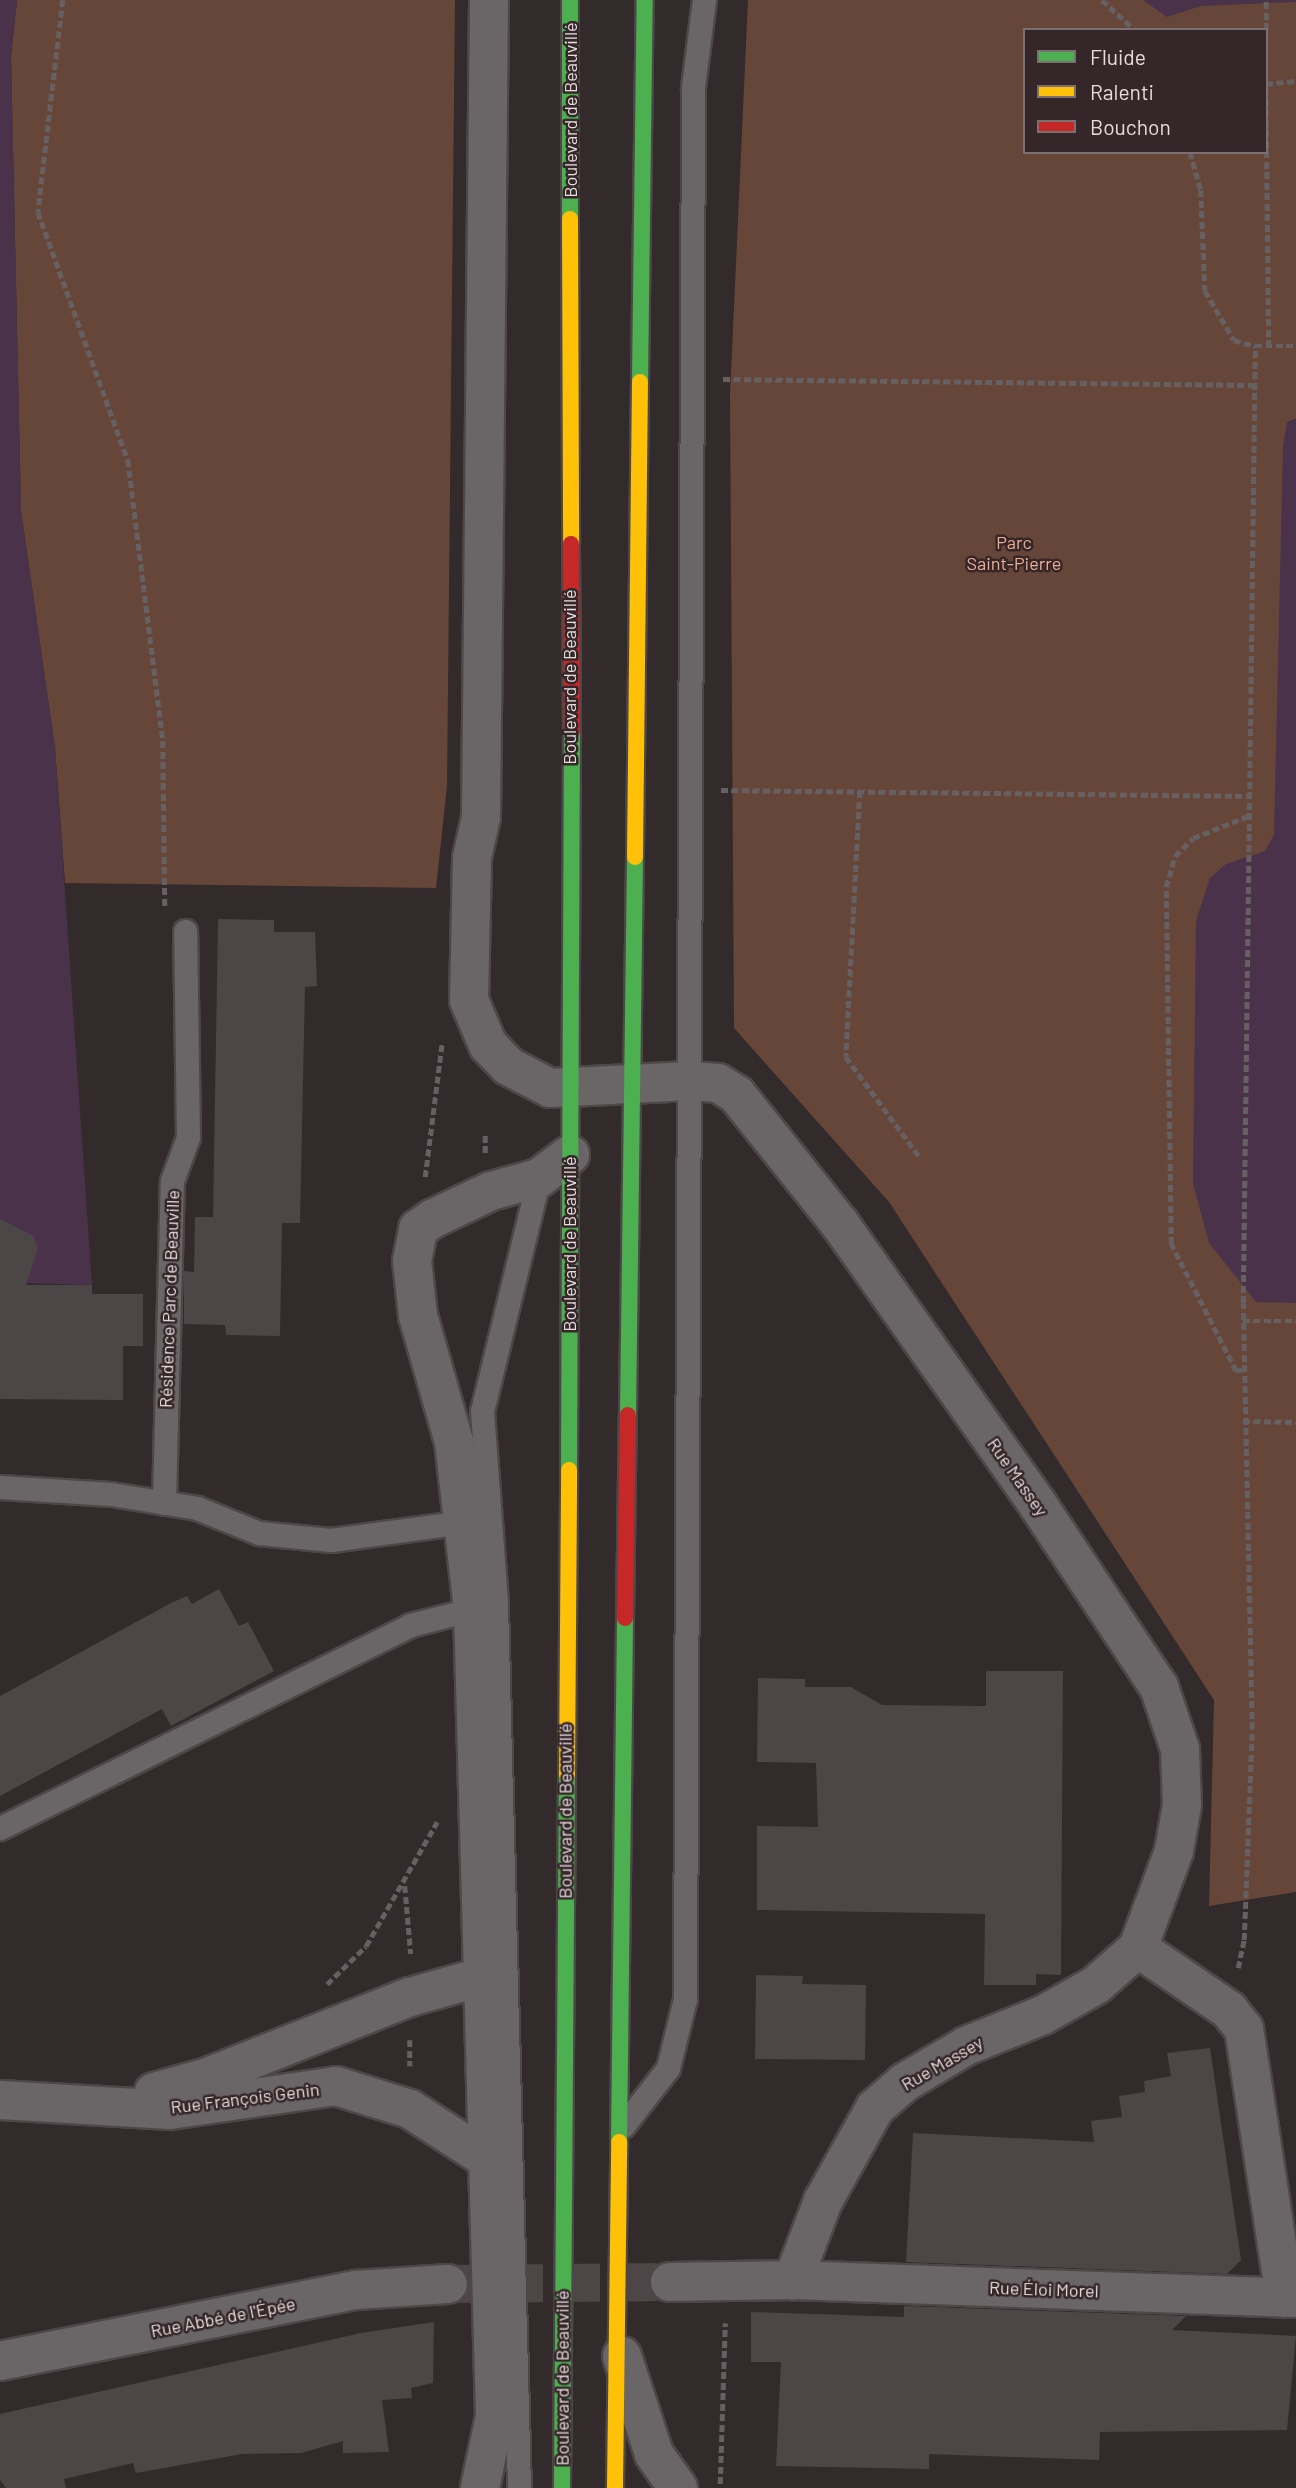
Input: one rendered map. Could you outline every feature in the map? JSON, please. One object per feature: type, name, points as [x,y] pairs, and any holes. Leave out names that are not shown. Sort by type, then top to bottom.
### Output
[{"type":"main road","name":"Boulevard de Beauvillé","points":[[562,2488],[570,1155],[570,0]]},
{"type":"main road","points":[[615,2488],[623,2126],[629,1181],[635,1084],[645,0]]},
{"type":"street","name":"Rue Massey","points":[[489,0],[481,817],[472,858],[469,1000],[488,1045],[508,1066],[540,1083],[568,1087],[690,1081],[718,1083],[762,1123],[848,1236],[1159,1687],[1181,1749],[1182,1805],[1174,1851],[1138,1948],[1096,1984],[1043,2015],[966,2046],[905,2082],[875,2108],[823,2201],[793,2280]]},
{"type":"street","points":[[480,2488],[495,2416],[492,2162],[481,1977],[470,1510],[454,1442],[418,1316],[412,1261],[418,1229],[453,1207],[539,1178],[570,1155]]},
{"type":"street","points":[[1138,1948],[1229,2010],[1244,2029],[1254,2068],[1290,2298]]},
{"type":"street","name":"Rue François Genin","points":[[105,2104],[205,2078],[410,1997],[481,1977]]},
{"type":"street","name":"Rue François Genin","points":[[0,2101],[105,2104],[170,2110],[336,2086],[411,2109],[492,2162]]},
{"type":"street","name":"Rue Éloi Morel","points":[[670,2282],[793,2280],[1290,2298]]},
{"type":"street","name":"Rue Abbé de l'Épée","points":[[0,2361],[356,2290],[448,2284]]},
{"type":"street","points":[[618,2337],[633,2401],[654,2471],[678,2488]]},
{"type":"lane","points":[[623,2126],[668,2068],[685,1999],[693,87],[704,0]]},
{"type":"lane","name":"Résidence Parc de Beauville","points":[[164,1503],[172,1181],[188,1137],[185,931]]},
{"type":"lane","points":[[519,2488],[507,1935],[470,1510],[484,1455],[482,1411],[490,1359],[539,1178]]},
{"type":"lane","points":[[470,1510],[484,1455]]},
{"type":"lane","points":[[0,1487],[197,1508],[259,1533],[331,1540],[470,1510]]},
{"type":"lane","points":[[0,1828],[410,1625],[473,1608]]},
{"type":"path","points":[[64,0],[38,212],[128,460],[163,741],[166,919],[185,931]]},
{"type":"path","points":[[1102,0],[1133,28]]},
{"type":"path","points":[[1266,0],[1266,27]]},
{"type":"path","points":[[1268,84],[1294,81]]},
{"type":"path","points":[[1191,154],[1201,190],[1205,291],[1234,340],[1255,346],[1296,346]]},
{"type":"path","points":[[1267,154],[1269,345]]},
{"type":"path","points":[[1229,2010],[1244,1940],[1252,1729],[1243,1421],[1243,1312],[1255,346]]},
{"type":"path","points":[[720,379],[1254,385]]},
{"type":"path","points":[[748,789],[1248,796]]},
{"type":"path","points":[[860,791],[846,1057],[919,1156]]},
{"type":"path","points":[[1243,1370],[1236,1371],[1171,1244],[1166,887],[1175,856],[1193,838],[1248,816]]},
{"type":"path","points":[[418,1229],[445,1031]]},
{"type":"path","points":[[1243,1321],[1296,1321]]},
{"type":"path","points":[[1243,1421],[1296,1422]]},
{"type":"path","points":[[317,1992],[366,1946],[441,1814]]},
{"type":"path","points":[[723,2478],[729,2280]]},
{"type":"green space","points":[[17,0],[455,0],[447,786],[436,888],[65,883],[55,748],[21,511],[11,56]]},
{"type":"green space","name":"Parc Saint-Pierre","points":[[748,0],[1296,0],[1296,1892],[1209,1906],[1214,1700],[889,1202],[734,1028],[730,394]]},
{"type":"shaded area","points":[[0,0],[17,0],[11,56],[21,511],[55,748],[92,1285],[24,1283],[0,1227]]},
{"type":"shaded area","points":[[1143,0],[1296,2],[1201,6],[1167,17]]},
{"type":"shaded area","points":[[1296,418],[1296,1303],[1256,1302],[1209,1243],[1193,1183],[1196,921],[1210,878],[1226,864],[1265,851],[1274,835],[1283,445],[1287,422]]},
{"type":"building","points":[[218,919],[274,920],[274,932],[315,932],[317,986],[305,987],[300,1223],[282,1223],[280,1336],[226,1335],[225,1325],[184,1324],[184,1271],[194,1272],[195,1217],[213,1217]]},
{"type":"building","points":[[0,1219],[33,1236],[38,1248],[26,1285],[92,1285],[92,1294],[143,1294],[143,1346],[123,1346],[123,1400],[0,1399]]},
{"type":"building","points":[[219,1589],[239,1626],[248,1622],[274,1671],[171,1726],[162,1709],[0,1796],[0,1696],[171,1603],[187,1596],[192,1604]]},
{"type":"building","points":[[986,1671],[1063,1671],[1061,1975],[1036,1974],[1036,1985],[984,1985],[985,1914],[757,1910],[757,1826],[818,1827],[816,1763],[757,1762],[758,1678],[805,1679],[805,1687],[851,1687],[882,1705],[986,1706]]},
{"type":"building","points":[[756,1975],[803,1976],[802,1984],[866,1985],[865,2060],[755,2059]]},
{"type":"building","points":[[1210,2048],[1241,2260],[1227,2274],[906,2262],[913,2133],[1094,2142],[1091,2121],[1122,2117],[1119,2096],[1145,2092],[1144,2081],[1171,2076],[1167,2053]]},
{"type":"building","points":[[904,2306],[1186,2316],[1172,2330],[1296,2336],[1287,2430],[1100,2432],[1099,2460],[929,2454],[929,2469],[776,2466],[781,2362],[751,2362],[751,2312],[904,2317]]},
{"type":"building","points":[[434,2322],[433,2383],[411,2388],[412,2398],[382,2400],[389,2452],[343,2453],[343,2441],[301,2453],[242,2454],[136,2473],[133,2463],[64,2479],[66,2488],[6,2488],[0,2480],[0,2414],[361,2333]]},
{"type":"tunnel","points":[[448,2284],[670,2282]]},
{"type":"traffic: fast","points":[[570,0],[570,219]]},
{"type":"traffic: fast","points":[[640,382],[645,0]]},
{"type":"traffic: fast","points":[[569,1470],[572,731]]},
{"type":"traffic: fast","points":[[628,1415],[635,857]]},
{"type":"traffic: fast","points":[[619,2142],[625,1618]]},
{"type":"traffic: fast","points":[[562,2488],[567,1775]]},
{"type":"traffic: slow","points":[[570,219],[571,544]]},
{"type":"traffic: slow","points":[[635,857],[640,382]]},
{"type":"traffic: slow","points":[[567,1775],[569,1470]]},
{"type":"traffic: slow","points":[[615,2488],[619,2142]]},
{"type":"traffic: jam","points":[[571,544],[572,731]]},
{"type":"traffic: jam","points":[[625,1618],[628,1415]]}]
